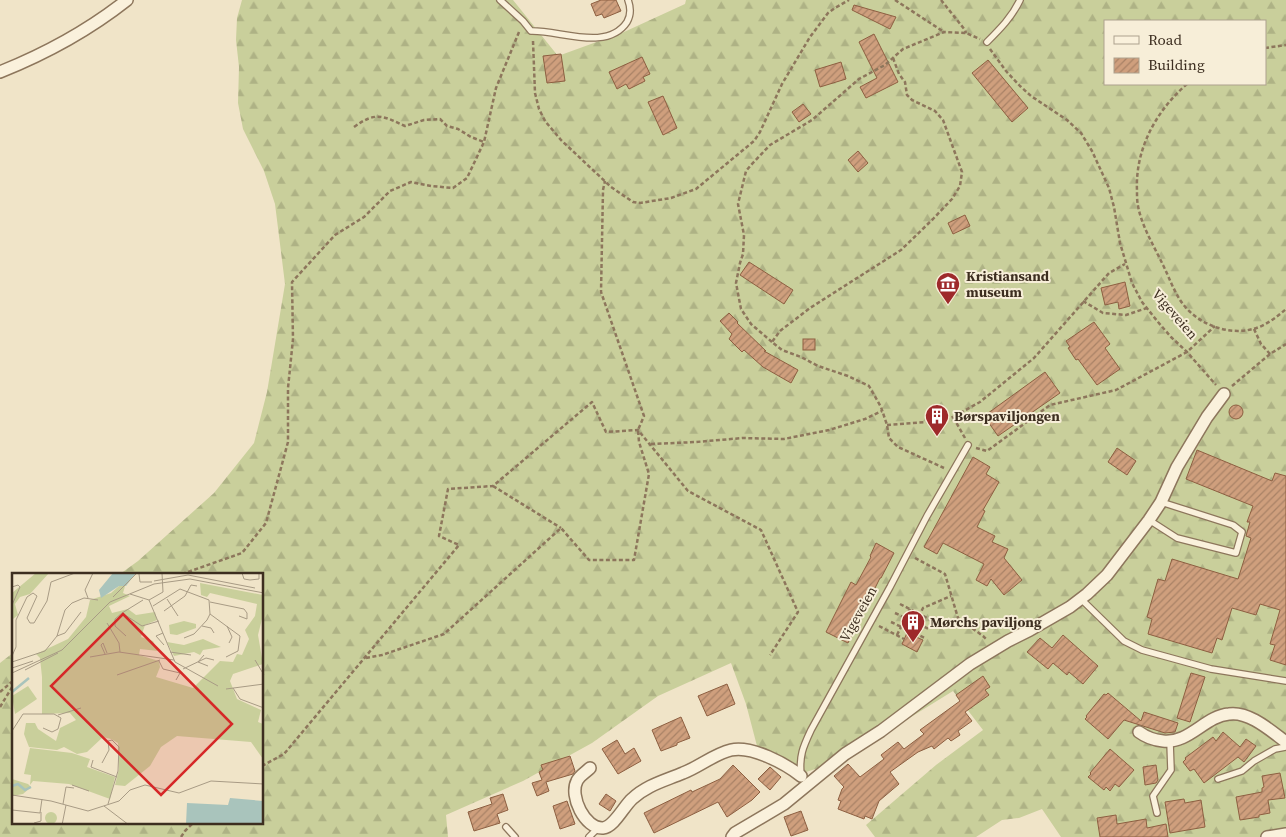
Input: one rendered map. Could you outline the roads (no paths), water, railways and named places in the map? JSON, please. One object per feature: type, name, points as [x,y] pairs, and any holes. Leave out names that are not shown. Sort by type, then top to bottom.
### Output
[{"type":"street","points":[[0,72],[65,41],[127,0]]},
{"type":"street","points":[[732,837],[735,833],[784,804],[845,754],[881,731],[994,649],[1049,620],[1081,599],[1107,575],[1149,520],[1161,502],[1177,467],[1202,425],[1224,394]]},
{"type":"street","points":[[1139,732],[1153,740],[1170,742],[1185,737],[1215,718],[1230,713],[1248,717],[1262,724],[1286,742]]},
{"type":"street","points":[[590,768],[576,781],[574,793],[579,808],[586,820],[599,828],[610,825],[630,801],[649,787],[684,773],[729,750],[742,750],[763,755],[790,767],[801,776]]},
{"type":"street","points":[[1267,837],[1286,834]]},
{"type":"lane","points":[[500,0],[531,31],[588,38],[610,35],[624,26],[629,19],[628,0]]},
{"type":"lane","points":[[987,42],[1008,20],[1020,0]]},
{"type":"lane","name":"Vigeveien","points":[[802,790],[800,763],[803,748],[968,445]]},
{"type":"lane","points":[[1149,520],[1177,538],[1236,553],[1242,532],[1233,525],[1161,502]]},
{"type":"lane","points":[[1081,599],[1124,641],[1142,650],[1211,669],[1286,681]]},
{"type":"lane","points":[[1157,813],[1153,796],[1171,770],[1170,742]]},
{"type":"lane","points":[[1218,779],[1242,771],[1254,760],[1275,749],[1286,747]]},
{"type":"lane","points":[[506,827],[516,837]]},
{"type":"lane","points":[[589,837],[599,828]]},
{"type":"place","name":"Kristiansand museum","points":[[948,305]]},
{"type":"place","name":"Børspaviljongen","points":[[937,437]]},
{"type":"place","name":"Mørchs paviljong","points":[[913,643]]}]
